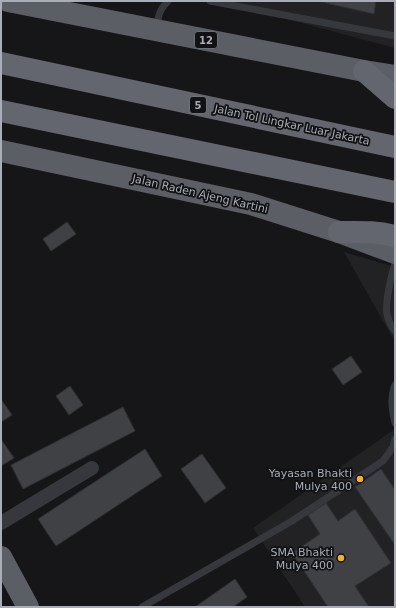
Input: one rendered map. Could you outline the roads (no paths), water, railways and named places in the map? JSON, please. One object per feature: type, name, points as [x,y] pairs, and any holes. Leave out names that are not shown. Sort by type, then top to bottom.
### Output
[{"type":"highway","name":"12","points":[[8,1],[156,31],[395,76]]},
{"type":"highway","name":"Jalan Tol Lingkar Luar Jakarta","points":[[1,63],[395,147]]},
{"type":"highway","points":[[364,71],[395,98]]},
{"type":"highway","points":[[1,111],[395,192]]},
{"type":"highway","name":"Jalan Raden Ajeng Kartini","points":[[1,151],[251,204],[339,232],[395,253]]},
{"type":"highway","points":[[339,232],[381,233],[395,236]]},
{"type":"highway","points":[[1,557],[28,607]]},
{"type":"street","points":[[1,523],[92,468]]},
{"type":"lane","points":[[156,31],[161,8],[168,1]]},
{"type":"lane","points":[[210,1],[395,36]]},
{"type":"lane","points":[[395,264],[392,273],[386,313],[395,331]]},
{"type":"lane","points":[[394,386],[392,410],[395,423]]},
{"type":"lane","points":[[142,607],[292,521],[383,462],[393,447],[395,439]]},
{"type":"place","name":"Yayasan Bhakti Mulya 400","points":[[360,479]]},
{"type":"place","name":"SMA Bhakti Mulya 400","points":[[341,558]]}]
